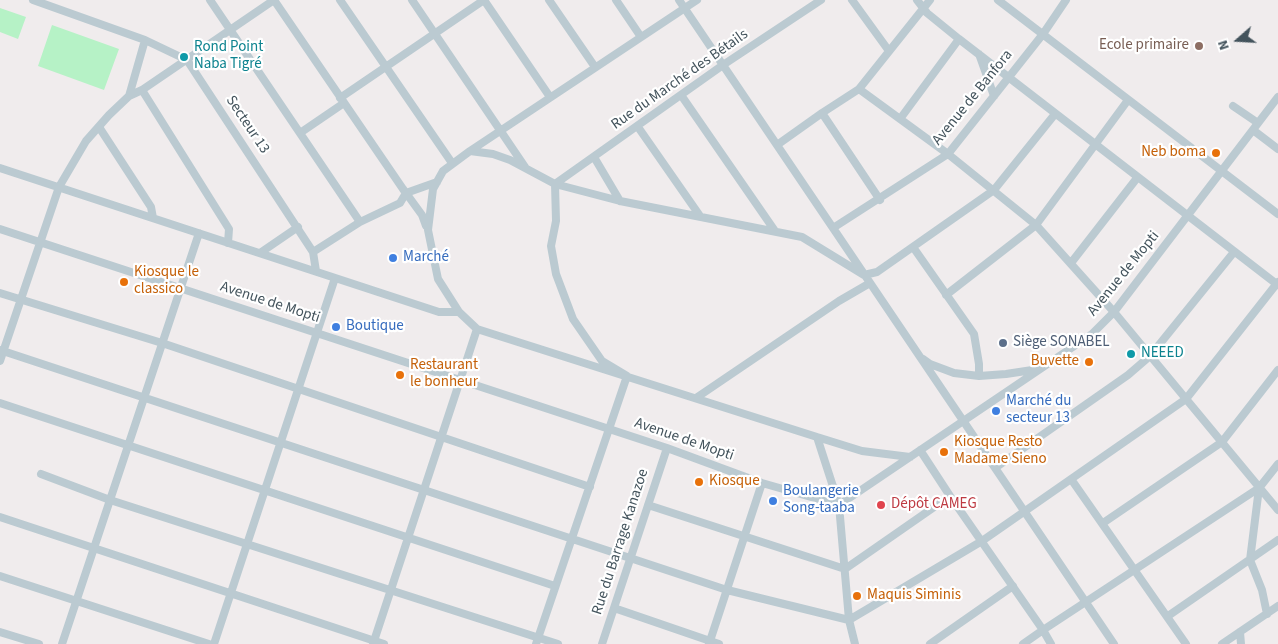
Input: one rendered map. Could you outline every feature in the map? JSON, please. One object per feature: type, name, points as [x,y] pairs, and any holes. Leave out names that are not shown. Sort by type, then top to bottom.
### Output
[{"type":"street","points":[[33,0],[145,40],[187,60]]},
{"type":"street","points":[[210,0],[360,222]]},
{"type":"street","points":[[0,361],[2,350],[59,187],[86,141],[130,96],[142,90],[274,0],[422,215],[428,230],[438,279],[459,312],[477,329],[862,451],[910,457]]},
{"type":"street","points":[[340,0],[452,164]]},
{"type":"street","points":[[412,0],[526,169]]},
{"type":"street","points":[[300,133],[386,67],[484,0],[550,97]]},
{"type":"street","points":[[549,0],[595,67]]},
{"type":"street","points":[[616,0],[641,37]]},
{"type":"street","points":[[679,0],[1114,644]]},
{"type":"street","points":[[428,230],[432,196],[443,171],[500,130],[697,0]]},
{"type":"street","name":"Rue du Marché des Bétails","points":[[555,184],[723,65],[821,0]]},
{"type":"street","points":[[852,0],[889,51]]},
{"type":"street","points":[[2,350],[424,488],[727,590],[849,620],[982,541],[1186,399],[1277,284],[1137,178],[1010,76],[959,39],[923,8],[917,0]]},
{"type":"street","points":[[777,145],[859,89],[930,0]]},
{"type":"street","points":[[998,0],[1278,214]]},
{"type":"street","name":"Avenue de Banfora","points":[[834,228],[880,200],[948,154],[1043,34],[1066,0]]},
{"type":"street","points":[[900,119],[959,39]]},
{"type":"street","points":[[130,96],[145,40]]},
{"type":"street","points":[[979,54],[994,96]]},
{"type":"street","name":"Secteur 13","points":[[187,60],[298,227],[313,252],[316,271]]},
{"type":"street","points":[[859,89],[948,154],[1036,224],[1114,312],[1278,510]]},
{"type":"street","points":[[142,90],[229,228],[228,243]]},
{"type":"street","points":[[681,95],[775,231]]},
{"type":"street","name":"Avenue de Mopti","points":[[0,229],[667,448],[762,482],[839,505],[1092,334],[1114,312],[1278,97]]},
{"type":"street","points":[[946,295],[1036,224],[1096,146],[1128,100]]},
{"type":"street","points":[[1233,106],[1278,149]]},
{"type":"street","points":[[822,113],[880,200]]},
{"type":"street","points":[[470,151],[493,154],[555,184],[620,201],[802,237],[864,275],[877,272],[994,190],[1055,114]]},
{"type":"street","points":[[99,127],[150,206],[153,218]]},
{"type":"street","points":[[638,127],[700,216]]},
{"type":"street","points":[[594,157],[620,201]]},
{"type":"street","points":[[0,168],[439,312],[459,312]]},
{"type":"street","points":[[1071,263],[1137,178]]},
{"type":"street","points":[[313,252],[360,222],[400,203],[406,193],[437,182]]},
{"type":"street","points":[[555,184],[556,221],[551,246],[556,274],[573,319],[602,361],[627,376]]},
{"type":"street","points":[[260,253],[298,227]]},
{"type":"street","points":[[62,644],[199,233]]},
{"type":"street","points":[[913,247],[974,334],[979,376]]},
{"type":"street","points":[[995,468],[1128,376],[1150,356],[1234,252]]},
{"type":"street","points":[[214,644],[335,278]]},
{"type":"street","points":[[696,398],[839,301],[870,283]]},
{"type":"street","points":[[0,293],[162,343],[590,487]]},
{"type":"street","points":[[373,642],[477,329]]},
{"type":"street","points":[[920,356],[930,364],[954,373],[979,376],[1041,368]]},
{"type":"street","points":[[1103,523],[1222,442],[1278,370]]},
{"type":"street","points":[[537,641],[627,376]]},
{"type":"street","points":[[0,403],[555,586]]},
{"type":"street","points":[[817,437],[839,505],[849,620],[855,644]]},
{"type":"street","name":"Rue du Barrage Kanazoe","points":[[602,644],[667,448]]},
{"type":"street","points":[[920,450],[1052,644]]},
{"type":"street","points":[[1023,644],[1259,488],[1278,464]]},
{"type":"street","points":[[41,474],[110,500],[391,589],[537,641],[558,644]]},
{"type":"street","points":[[1071,479],[1137,570],[1186,644]]},
{"type":"street","points":[[709,643],[762,482]]},
{"type":"street","points":[[1259,488],[1250,560],[1262,590],[1267,614]]},
{"type":"street","points":[[845,569],[950,496]]},
{"type":"street","points":[[648,505],[744,538],[845,569]]},
{"type":"street","points":[[0,518],[373,642],[384,644]]},
{"type":"street","points":[[1168,616],[1278,540]]},
{"type":"street","points":[[0,576],[209,644]]},
{"type":"street","points":[[930,644],[1013,586]]},
{"type":"street","points":[[1222,644],[1278,606]]},
{"type":"street","points":[[614,608],[709,643],[719,644]]},
{"type":"street","points":[[0,632],[40,644]]},
{"type":"street","points":[[1240,632],[1241,644]]},
{"type":"green space","points":[[0,8],[26,17],[18,39],[0,32]]},
{"type":"green space","points":[[52,25],[119,49],[104,90],[38,66]]},
{"type":"place","name":"Ecole primaire","points":[[1199,46]]},
{"type":"place","name":"Rond Point Naba Tigré","points":[[184,57]]},
{"type":"place","name":"Neb boma","points":[[1216,153]]},
{"type":"place","name":"Marché","points":[[393,258]]},
{"type":"place","name":"Kiosque le classico","points":[[124,282]]},
{"type":"place","name":"Boutique","points":[[336,327]]},
{"type":"place","name":"Siège SONABEL","points":[[1003,343]]},
{"type":"place","name":"NEEED","points":[[1131,354]]},
{"type":"place","name":"Buvette","points":[[1089,362]]},
{"type":"place","name":"Restaurant le bonheur","points":[[400,375]]},
{"type":"place","name":"Marché du secteur 13","points":[[996,411]]},
{"type":"place","name":"Kiosque Resto Madame Sieno","points":[[944,452]]},
{"type":"place","name":"Kiosque","points":[[699,482]]},
{"type":"place","name":"Boulangerie Song-taaba","points":[[773,501]]},
{"type":"place","name":"Dépôt CAMEG","points":[[881,505]]},
{"type":"place","name":"Maquis Siminis","points":[[857,596]]}]
